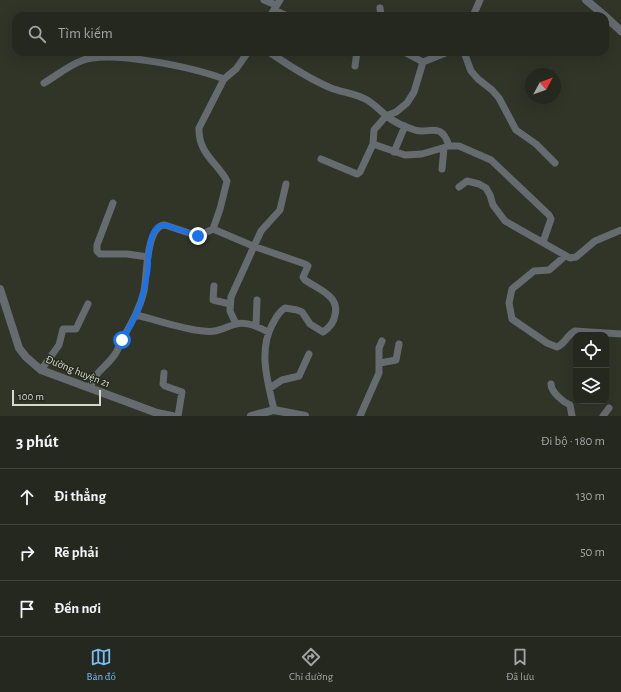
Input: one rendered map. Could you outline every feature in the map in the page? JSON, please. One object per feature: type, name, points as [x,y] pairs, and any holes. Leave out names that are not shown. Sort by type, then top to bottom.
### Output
[{"type":"street","points":[[264,0],[275,8]]},
{"type":"street","points":[[475,12],[480,0]]},
{"type":"street","points":[[586,0],[600,12]]},
{"type":"street","points":[[380,8],[380,12]]},
{"type":"street","points":[[609,20],[621,31]]},
{"type":"street","points":[[90,388],[96,373],[117,352],[136,315],[144,291],[150,244],[154,233],[161,225],[194,236],[203,235],[213,229],[227,182],[207,154],[200,137],[199,128],[224,79],[236,69],[245,56]]},
{"type":"street","points":[[276,56],[328,87],[363,98],[378,107],[386,116],[405,126],[416,131],[430,129],[438,131],[446,138],[442,169]]},
{"type":"street","points":[[355,66],[356,56]]},
{"type":"street","points":[[412,56],[423,62],[438,56]]},
{"type":"street","points":[[465,56],[471,71],[478,80],[492,90],[499,98],[516,130],[536,144],[555,163]]},
{"type":"street","points":[[44,83],[81,61],[111,58],[140,60],[184,67],[224,79]]},
{"type":"street","points":[[321,159],[357,174],[362,169],[373,144],[374,130],[386,116],[396,112],[407,103],[414,92],[423,62]]},
{"type":"street","points":[[394,152],[405,126]]},
{"type":"street","points":[[373,144],[394,152],[410,155],[446,147],[459,146],[492,160],[549,215],[551,219],[542,242]]},
{"type":"street","points":[[459,187],[467,182],[482,185],[490,195],[493,205],[505,221],[565,256],[576,258],[595,241],[621,230]]},
{"type":"street","points":[[236,324],[232,316],[230,304],[238,278],[261,231],[280,210],[286,184]]},
{"type":"street","points":[[113,203],[97,245],[97,251],[100,254],[127,254],[148,257]]},
{"type":"street","points":[[213,229],[253,246],[308,266],[303,277],[305,280],[327,293],[336,305],[333,322],[323,332],[310,324],[302,312],[297,310],[285,308],[277,314],[268,332],[264,363],[274,410]]},
{"type":"street","points":[[565,256],[549,270],[534,272],[512,289],[509,303],[512,319],[547,343],[557,347],[564,343],[571,333],[575,331],[621,334]]},
{"type":"street","points":[[214,286],[213,300],[230,304]]},
{"type":"street","name":"Đường huyện 21","points":[[0,288],[19,348],[26,357],[41,370],[172,416]]},
{"type":"street","points":[[256,326],[257,300]]},
{"type":"street","points":[[41,370],[59,345],[63,328],[76,329],[88,304]]},
{"type":"street","points":[[136,315],[202,331],[224,330],[236,324],[247,324],[256,326],[268,332]]},
{"type":"street","points":[[360,416],[379,373],[379,348],[382,341]]},
{"type":"street","points":[[380,363],[396,360],[399,344]]},
{"type":"street","points":[[270,388],[282,380],[299,376],[309,354]]},
{"type":"street","points":[[164,373],[163,384],[182,392],[178,416]]},
{"type":"street","points":[[551,384],[554,392],[560,396],[563,402],[570,405],[572,416]]},
{"type":"street","points":[[603,416],[609,408]]},
{"type":"street","points":[[251,416],[274,410],[305,416]]},
{"type":"route","points":[[122,340],[136,315],[144,291],[148,270],[150,244],[158,226],[165,225],[190,235],[198,236]]}]
